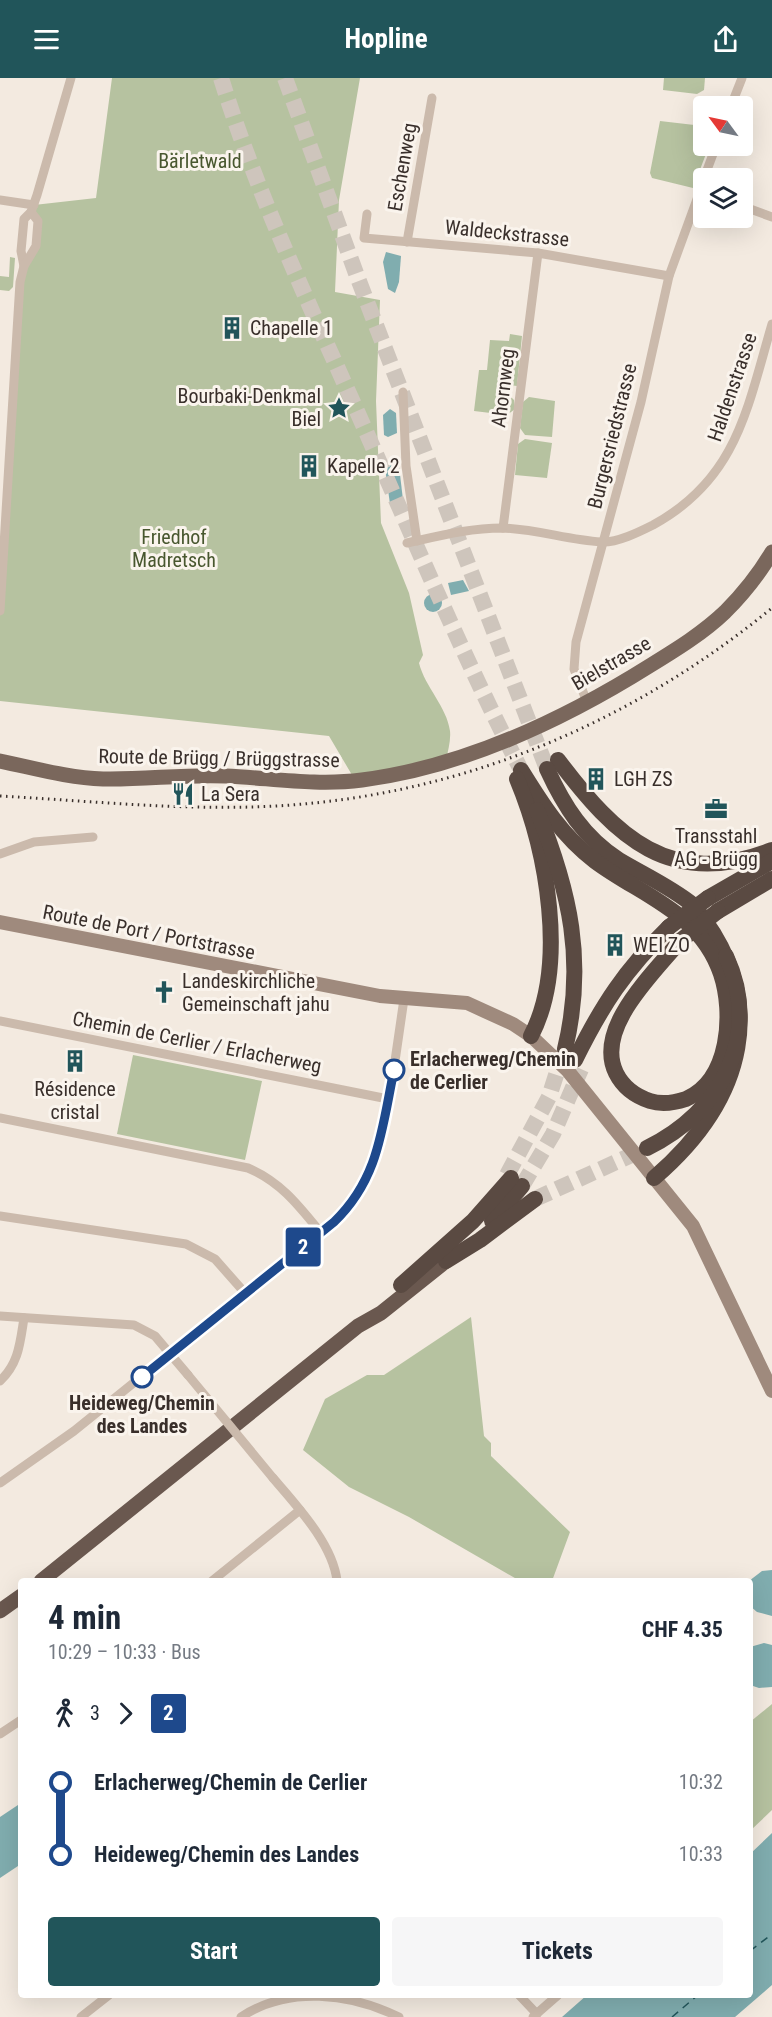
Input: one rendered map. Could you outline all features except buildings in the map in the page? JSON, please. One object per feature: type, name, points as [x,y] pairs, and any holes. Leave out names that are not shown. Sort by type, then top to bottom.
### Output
[{"type":"highway","points":[[654,1178],[700,1134],[724,1106],[743,1072],[752,1040],[753,1009],[745,973],[709,907],[686,901],[618,859],[594,841],[573,818],[552,765],[630,839],[650,850],[690,863],[714,865],[739,861],[772,850]]},
{"type":"highway","points":[[517,771],[553,821],[595,861],[680,915],[709,948],[721,974],[728,1013],[724,1046],[715,1072],[692,1096],[676,1102],[654,1102],[637,1096],[620,1081],[612,1063],[612,1041],[619,1020],[630,1002],[680,940],[709,907],[772,861]]},
{"type":"highway","points":[[517,771],[554,852],[572,919],[576,976],[574,1059]]},
{"type":"highway","points":[[517,771],[537,836],[548,897],[548,985],[545,1004],[525,1032]]},
{"type":"highway","points":[[574,1059],[609,994],[629,968],[669,927],[772,879]]},
{"type":"highway","points":[[646,1148],[681,1130],[707,1105],[725,1077],[735,1046],[739,1014],[734,980],[709,907]]},
{"type":"highway","points":[[574,1059],[635,983],[680,940]]},
{"type":"highway","points":[[45,1578],[358,1326],[514,1180],[489,1224],[381,1313],[358,1326]]},
{"type":"highway","points":[[446,1261],[480,1240],[535,1199]]},
{"type":"highway","points":[[0,1611],[18,1598]]},
{"type":"main road","name":"Bielstrasse","points":[[437,764],[519,733],[587,702],[656,663],[706,628],[747,588],[772,552]]},
{"type":"main road","name":"Route de Brügg / Brüggstrasse","points":[[0,761],[62,774],[100,779],[203,775],[318,782],[371,779],[437,764]]},
{"type":"main road","name":"Route de Port / Portstrasse","points":[[0,922],[215,966],[404,999],[466,1003],[525,1032],[568,1071],[693,1226],[772,1391]]},
{"type":"street","points":[[24,266],[21,251],[24,219],[32,208],[71,78]]},
{"type":"street","points":[[735,96],[742,78]]},
{"type":"street","name":"Eschenweg","points":[[407,242],[432,98]]},
{"type":"street","points":[[0,200],[32,208]]},
{"type":"street","points":[[0,611],[20,282],[24,266],[36,246],[38,221],[32,208]]},
{"type":"street","points":[[753,210],[772,217]]},
{"type":"street","name":"Burgersriedstrasse","points":[[587,702],[576,676],[574,656],[641,402],[669,276],[693,212]]},
{"type":"street","name":"Waldeckstrasse","points":[[367,214],[364,238],[538,253],[669,276]]},
{"type":"street","name":"Ahornweg","points":[[503,528],[538,253]]},
{"type":"street","name":"Haldenstrasse","points":[[403,392],[412,542],[472,530],[503,528],[550,532],[604,542],[644,530],[692,500],[709,482],[740,430],[772,324]]},
{"type":"street","points":[[0,854],[34,842],[93,837]]},
{"type":"street","points":[[0,1483],[74,1431],[344,1213],[368,1179],[375,1163],[404,999]]},
{"type":"street","name":"Chemin de Cerlier / Erlacherweg","points":[[0,1021],[388,1099]]},
{"type":"street","points":[[0,1118],[248,1168],[287,1192],[321,1233]]},
{"type":"street","points":[[0,1216],[186,1244],[215,1259],[245,1293]]},
{"type":"street","points":[[0,1316],[134,1325],[149,1331],[171,1353],[300,1510],[336,1568],[338,1578]]},
{"type":"street","points":[[0,1381],[13,1367],[18,1356],[24,1318]]},
{"type":"street","points":[[216,1578],[300,1510]]},
{"type":"street","points":[[0,1734],[18,1722]]},
{"type":"street","points":[[81,2017],[105,1998]]},
{"type":"street","points":[[241,2017],[273,2001],[290,1998]]},
{"type":"street","points":[[324,1998],[347,2000],[378,2013],[399,2017]]},
{"type":"street","points":[[521,1998],[535,2015],[555,1998]]},
{"type":"green space","name":"Friedhof Madretsch","points":[[112,78],[360,78],[339,200],[335,292],[380,300],[376,401],[381,523],[409,593],[423,655],[419,663],[422,672],[448,722],[450,738],[446,760],[352,775],[329,736],[0,701],[0,611],[20,282],[36,246],[34,205],[96,198]]},
{"type":"green space","points":[[664,78],[705,78],[704,90],[697,94],[663,90]]},
{"type":"green space","points":[[660,121],[693,125],[693,156],[705,156],[701,168],[693,168],[693,188],[652,178],[650,173]]},
{"type":"green space","points":[[10,257],[15,258],[13,287],[9,291],[0,290],[0,276],[9,277]]},
{"type":"green space","points":[[510,334],[522,336],[517,386],[509,385],[508,394],[514,400],[515,409],[507,415],[474,411],[479,370],[487,370],[490,340],[509,341]]},
{"type":"green space","points":[[529,397],[555,401],[552,437],[525,435],[520,428],[523,402]]},
{"type":"green space","points":[[525,439],[552,443],[547,478],[515,475],[518,444]]},
{"type":"green space","points":[[133,1055],[262,1081],[245,1160],[117,1134]]},
{"type":"green space","points":[[471,1317],[484,1436],[491,1443],[491,1456],[570,1532],[553,1578],[515,1578],[409,1517],[349,1487],[303,1450],[325,1399],[367,1375],[384,1375]]},
{"type":"green space","points":[[772,1704],[772,1810],[753,1828],[753,1720]]},
{"type":"water","points":[[386,252],[401,256],[399,282],[395,293],[388,289],[383,262]]},
{"type":"water","points":[[390,409],[396,413],[397,433],[388,437],[384,435],[383,415]]},
{"type":"water","points":[[392,464],[399,466],[403,500],[394,505],[390,504],[385,468]]},
{"type":"water","points":[[463,580],[469,591],[451,595],[448,583]]},
{"type":"water","points":[[433,594],[439,597],[442,603],[439,609],[433,612],[427,609],[424,603],[427,597]]},
{"type":"water","points":[[772,1570],[772,1616],[753,1609],[753,1578],[762,1571]]},
{"type":"water","points":[[764,1643],[772,1645],[772,1687],[753,1686],[753,1646]]},
{"type":"water","points":[[18,1805],[18,1866],[0,1878],[0,1817]]},
{"type":"water","points":[[772,1833],[772,1985],[735,2017],[562,2017],[584,1998],[753,1998],[753,1851]]},
{"type":"ferry route","points":[[753,1949],[772,1934]]},
{"type":"ferry route","points":[[672,2017],[694,1998]]},
{"type":"tunnel","points":[[221,78],[252,167],[287,254],[440,600],[521,770]]},
{"type":"tunnel","points":[[285,78],[357,276],[547,769]]},
{"type":"tunnel","points":[[507,1175],[549,1097],[564,1050]]},
{"type":"tunnel","points":[[522,1186],[553,1134],[581,1069]]},
{"type":"tunnel","points":[[535,1199],[647,1148]]},
{"type":"railway","points":[[0,796],[138,805],[242,807],[344,799],[411,787],[476,770],[539,747],[601,719],[660,686],[717,649],[772,608]]},
{"type":"bus line","name":"2","points":[[142,1377],[334,1222],[354,1202],[375,1163],[394,1070]]},
{"type":"place","name":"Chapelle 1","points":[[232,328]]},
{"type":"place","name":"Bourbaki-Denkmal Biel","points":[[339,408]]},
{"type":"place","name":"Kapelle 2","points":[[309,466]]},
{"type":"place","name":"LGH ZS","points":[[596,779]]},
{"type":"place","name":"La Sera","points":[[183,794]]},
{"type":"place","name":"Transstahl AG - Brügg","points":[[716,809]]},
{"type":"place","name":"WEI ZO","points":[[615,945]]},
{"type":"place","name":"Landeskirchliche Gemeinschaft jahu","points":[[164,992]]},
{"type":"place","name":"Résidence cristal","points":[[75,1061]]},
{"type":"place","name":"Erlacherweg/Chemin de Cerlier","points":[[394,1070]]},
{"type":"place","name":"Heideweg/Chemin des Landes","points":[[142,1377]]},
{"type":"park label","name":"Bärletwald","points":[[200,161]]}]
